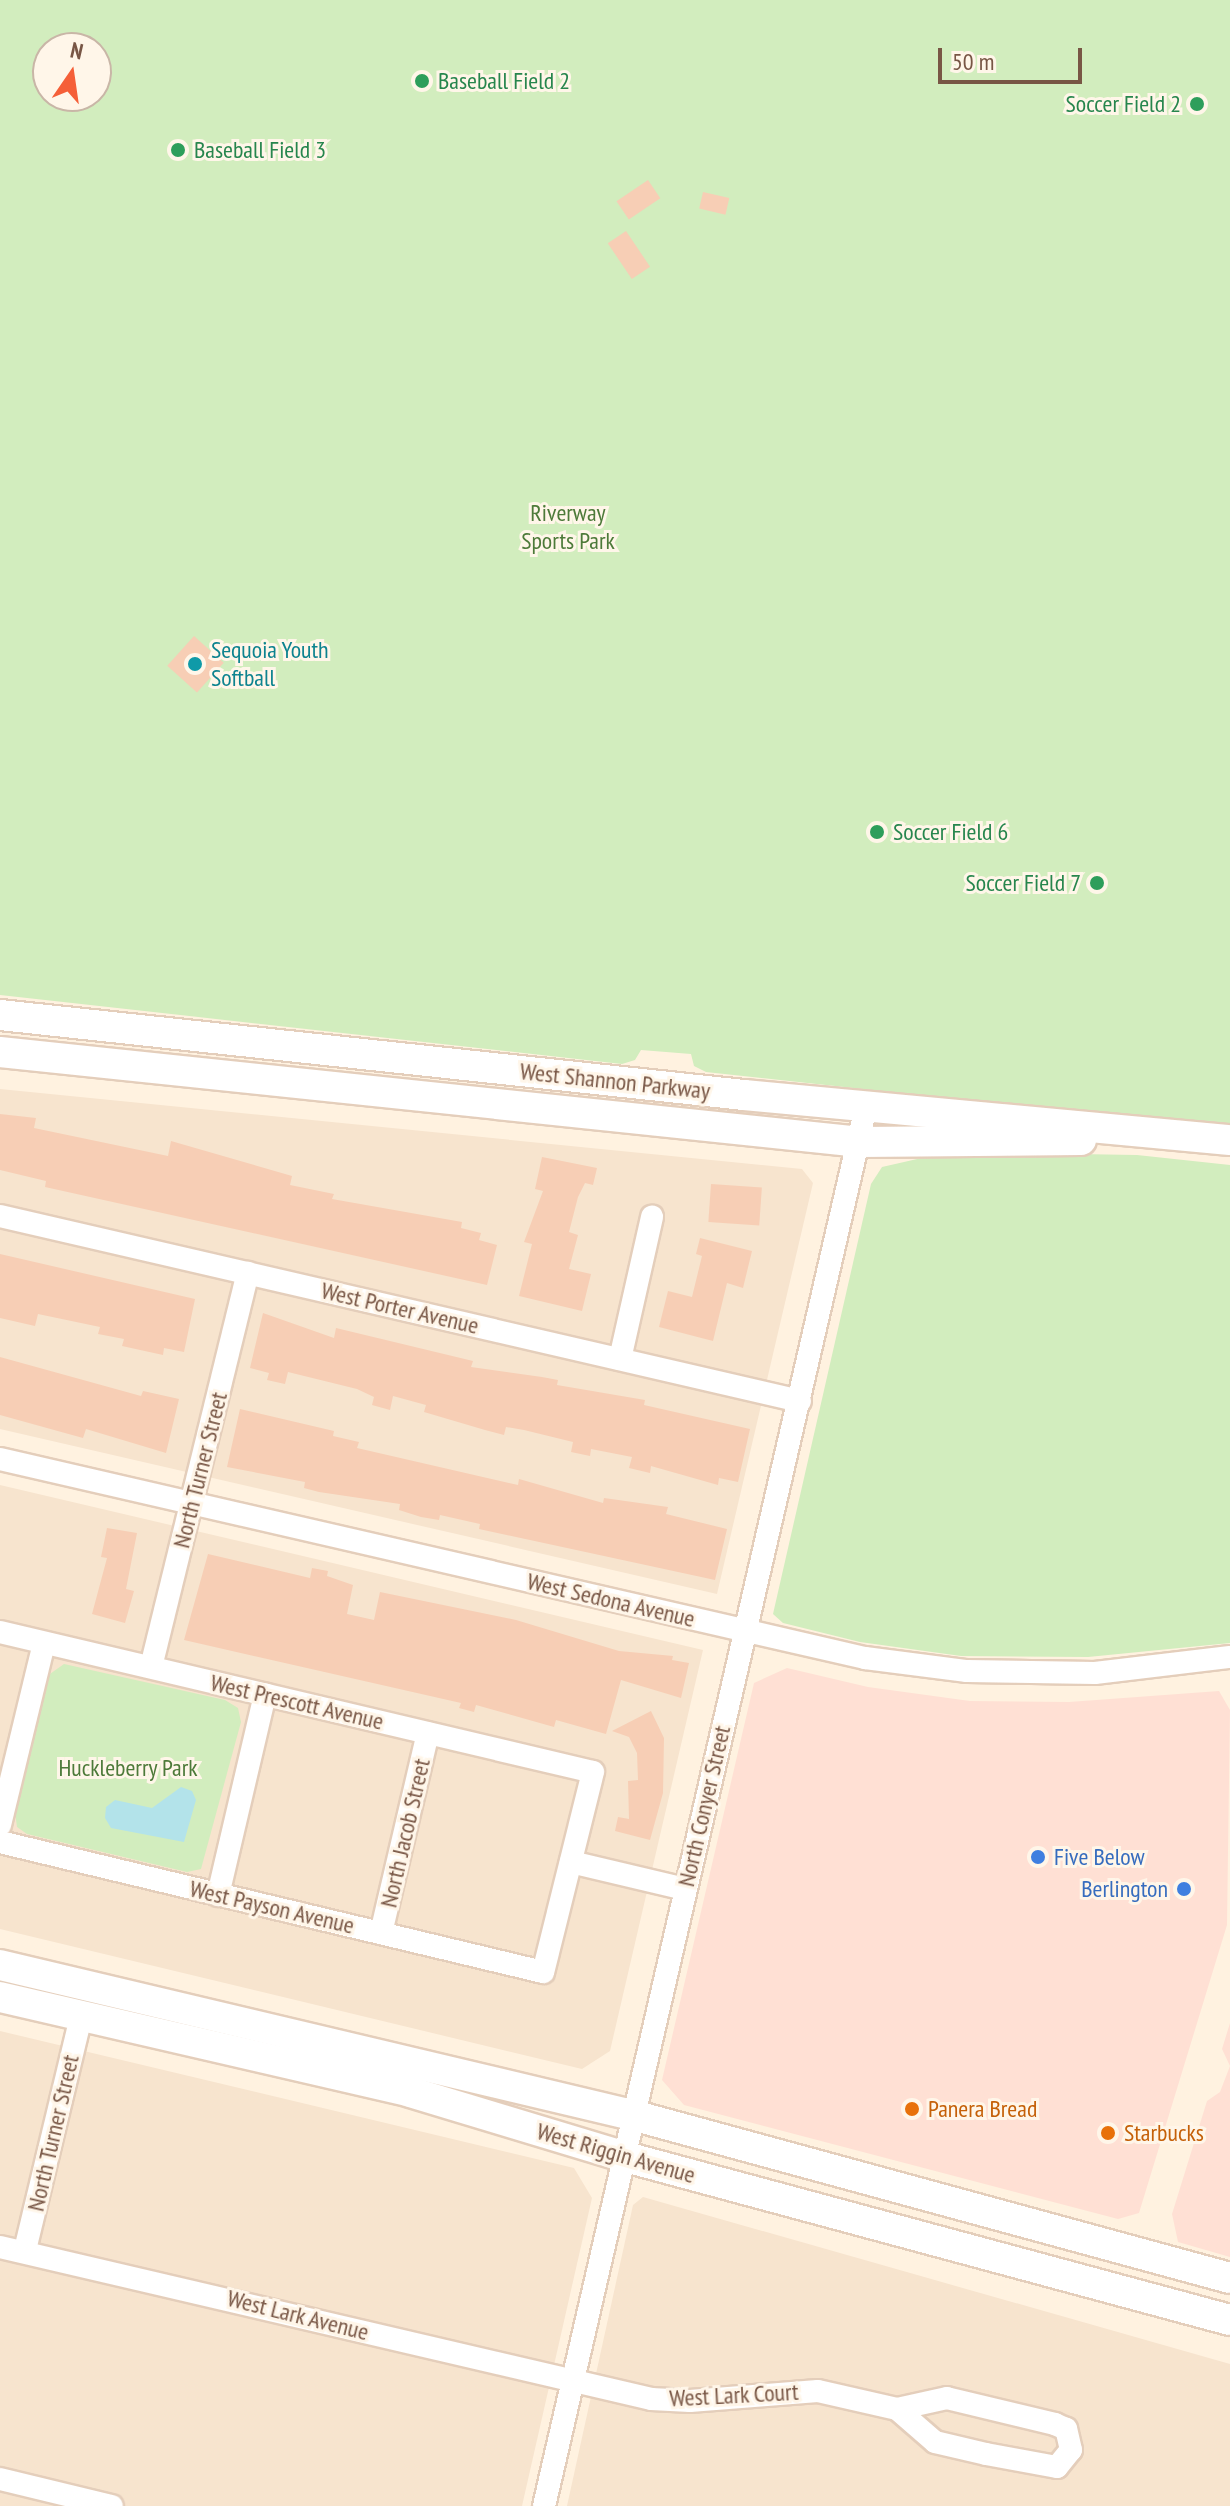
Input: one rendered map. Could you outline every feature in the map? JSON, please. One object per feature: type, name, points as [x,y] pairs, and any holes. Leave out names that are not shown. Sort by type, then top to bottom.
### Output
[{"type":"main road","name":"West Shannon Parkway","points":[[0,1015],[866,1107],[1230,1140]]},
{"type":"main road","name":"West Shannon Parkway","points":[[0,1052],[860,1142],[1087,1140],[1230,1152]]},
{"type":"main road","points":[[460,1100],[489,1088],[630,1103],[656,1099],[675,1086]]},
{"type":"main road","name":"West Riggin Avenue","points":[[0,1965],[632,2115],[1230,2278]]},
{"type":"main road","name":"West Riggin Avenue","points":[[0,1997],[410,2092],[622,2156],[943,2240],[1230,2320]]},
{"type":"main road","points":[[943,2240],[1002,2238],[1116,2265],[1143,2253]]},
{"type":"street","name":"North Conyer Street","points":[[544,2506],[622,2156],[866,1107]]},
{"type":"street","name":"West Porter Avenue","points":[[0,1216],[800,1401]]},
{"type":"street","points":[[620,1359],[652,1217]]},
{"type":"street","name":"North Turner Street","points":[[151,1667],[248,1273]]},
{"type":"street","name":"West Sedona Avenue","points":[[0,1459],[865,1658],[967,1671],[1095,1673],[1230,1657]]},
{"type":"street","name":"West Prescott Avenue","points":[[0,1632],[593,1772],[571,1862]]},
{"type":"street","points":[[0,1825],[44,1643]]},
{"type":"street","points":[[218,1895],[265,1694]]},
{"type":"street","name":"North Jacob Street","points":[[381,1933],[428,1733]]},
{"type":"street","name":"West Payson Avenue","points":[[0,1842],[543,1972],[571,1862]]},
{"type":"street","points":[[571,1862],[685,1889]]},
{"type":"street","name":"North Turner Street","points":[[25,2250],[81,2016]]},
{"type":"street","name":"West Lark Avenue","points":[[0,2247],[25,2250],[572,2381]]},
{"type":"street","name":"West Lark Court","points":[[572,2381],[671,2401],[818,2391],[897,2409],[947,2398],[1055,2424],[1066,2429],[1071,2450],[1057,2467],[935,2442],[897,2409]]},
{"type":"street","points":[[0,2479],[112,2506]]},
{"type":"shaded area","points":[[0,1089],[802,1169],[813,1183],[717,1594],[0,1429]]},
{"type":"shaded area","points":[[0,1485],[703,1650],[610,2051],[582,2069],[0,1929]]},
{"type":"shaded area","points":[[787,1668],[868,1687],[970,1701],[1069,1702],[1219,1691],[1230,1710],[1227,1925],[1139,2213],[1118,2219],[684,2105],[662,2080],[754,1683]]},
{"type":"shaded area","points":[[1230,2023],[1230,2066],[1222,2049]]},
{"type":"shaded area","points":[[0,2031],[574,2168],[592,2198],[522,2506],[0,2506]]},
{"type":"shaded area","points":[[1230,2066],[1230,2257],[1178,2242],[1172,2214],[1207,2101],[1220,2092]]},
{"type":"shaded area","points":[[643,2197],[1230,2364],[1230,2506],[567,2506],[633,2205]]},
{"type":"green space","name":"Riverway Sports Park","points":[[0,0],[1230,0],[1230,1129],[706,1072],[694,1066],[691,1054],[641,1050],[635,1060],[622,1064],[0,995]]},
{"type":"green space","points":[[948,1152],[1137,1155],[1230,1165],[1230,1643],[1088,1657],[961,1656],[860,1642],[783,1623],[773,1614],[871,1184],[882,1167]]},
{"type":"green space","name":"Huckleberry Park","points":[[64,1664],[225,1700],[238,1708],[241,1722],[201,1869],[187,1872],[27,1834],[17,1827],[15,1812],[47,1676]]},
{"type":"water","points":[[181,1787],[192,1791],[196,1800],[184,1842],[111,1828],[105,1818],[106,1807],[115,1800],[152,1808]]},
{"type":"building","points":[[648,180],[660,198],[629,219],[616,201]]},
{"type":"building","points":[[703,192],[729,198],[725,215],[699,209]]},
{"type":"building","points":[[626,231],[650,267],[632,279],[608,243]]},
{"type":"building","name":"Sequoia Youth Softball","points":[[194,636],[224,663],[197,692],[167,666]]},
{"type":"building","points":[[0,1114],[36,1118],[34,1128],[168,1156],[171,1141],[292,1176],[290,1185],[334,1194],[332,1199],[462,1222],[461,1228],[481,1233],[479,1240],[497,1245],[487,1285],[45,1187],[46,1181],[0,1170]]},
{"type":"building","points":[[542,1157],[597,1168],[593,1185],[585,1183],[578,1197],[569,1232],[578,1235],[569,1269],[591,1274],[582,1311],[519,1296],[532,1244],[524,1242],[543,1191],[535,1189]]},
{"type":"building","points":[[711,1184],[762,1188],[759,1225],[708,1222]]},
{"type":"building","points":[[700,1238],[752,1251],[743,1288],[727,1283],[713,1341],[659,1327],[668,1291],[692,1297],[702,1256],[696,1254]]},
{"type":"building","points":[[0,1254],[195,1299],[184,1352],[164,1348],[163,1355],[122,1346],[124,1339],[98,1334],[100,1327],[38,1314],[35,1326],[0,1318]]},
{"type":"building","points":[[263,1313],[334,1338],[336,1328],[473,1361],[471,1367],[558,1380],[557,1385],[645,1400],[644,1405],[750,1429],[738,1482],[719,1478],[718,1485],[651,1466],[650,1473],[629,1468],[632,1457],[591,1449],[590,1456],[571,1452],[573,1442],[524,1430],[506,1427],[504,1435],[424,1412],[426,1405],[393,1396],[390,1410],[372,1405],[374,1397],[357,1389],[288,1372],[285,1384],[267,1380],[269,1373],[250,1368]]},
{"type":"building","points":[[0,1357],[141,1396],[143,1391],[179,1399],[166,1453],[86,1429],[83,1438],[0,1415]]},
{"type":"building","points":[[240,1409],[334,1431],[333,1436],[359,1442],[357,1448],[518,1485],[519,1479],[603,1503],[604,1498],[668,1507],[666,1514],[727,1529],[715,1580],[479,1529],[480,1524],[440,1515],[439,1520],[421,1517],[399,1510],[400,1504],[319,1492],[304,1488],[305,1482],[227,1467]]},
{"type":"building","points":[[107,1528],[137,1533],[126,1589],[134,1591],[125,1623],[92,1614],[107,1558],[101,1557]]},
{"type":"building","points":[[208,1554],[310,1578],[312,1568],[328,1571],[327,1576],[353,1585],[347,1614],[374,1620],[380,1592],[516,1620],[619,1651],[673,1656],[672,1660],[689,1663],[681,1698],[621,1680],[606,1734],[556,1720],[554,1727],[476,1705],[474,1712],[459,1708],[461,1703],[184,1640]]},
{"type":"building","points":[[651,1711],[664,1738],[663,1793],[650,1840],[615,1831],[618,1817],[629,1819],[628,1781],[638,1780],[637,1753],[629,1737],[612,1731]]},
{"type":"place","name":"Baseball Field 2","points":[[422,81]]},
{"type":"place","name":"Soccer Field 2","points":[[1197,104]]},
{"type":"place","name":"Baseball Field 3","points":[[178,150]]},
{"type":"place","name":"Sequoia Youth Softball","points":[[195,664]]},
{"type":"place","name":"Soccer Field 6","points":[[877,832]]},
{"type":"place","name":"Soccer Field 7","points":[[1097,883]]},
{"type":"place","name":"Five Below","points":[[1038,1857]]},
{"type":"place","name":"Berlington","points":[[1184,1889]]},
{"type":"place","name":"Panera Bread","points":[[912,2109]]},
{"type":"place","name":"Starbucks","points":[[1108,2133]]}]
